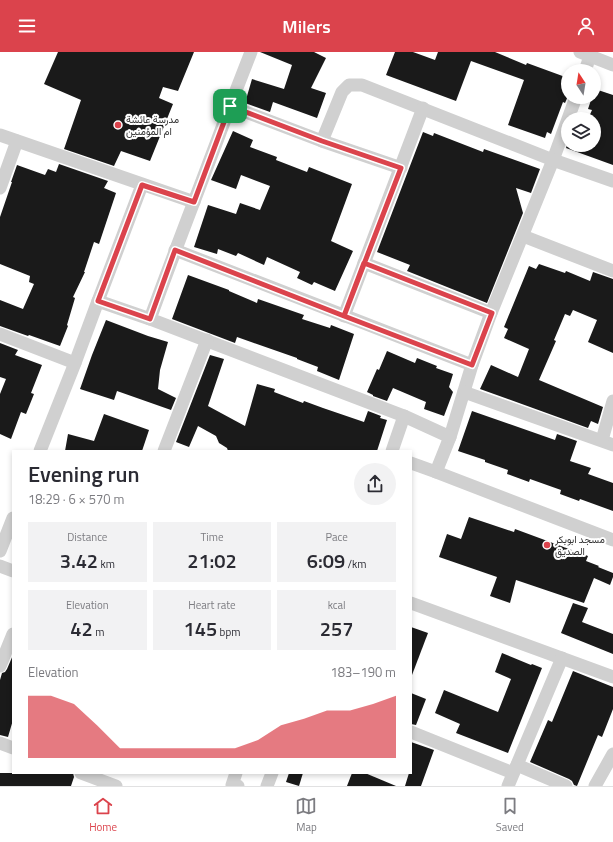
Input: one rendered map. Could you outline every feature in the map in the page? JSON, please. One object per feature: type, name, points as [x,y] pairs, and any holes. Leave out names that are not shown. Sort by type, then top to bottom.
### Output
[{"type":"street","points":[[150,319],[251,52]]},
{"type":"street","points":[[585,54],[613,65]]},
{"type":"street","points":[[322,141],[342,92],[349,85],[362,85],[613,182]]},
{"type":"street","points":[[436,472],[450,437],[472,365],[553,160],[573,104]]},
{"type":"street","points":[[230,106],[322,141],[401,168]]},
{"type":"street","points":[[344,316],[423,108]]},
{"type":"street","points":[[0,135],[194,202]]},
{"type":"street","points":[[0,188],[17,141]]},
{"type":"street","points":[[40,450],[142,185]]},
{"type":"street","points":[[523,236],[613,271]]},
{"type":"street","points":[[175,250],[472,365]]},
{"type":"street","points":[[364,263],[492,313]]},
{"type":"street","points":[[98,301],[207,340],[404,416],[450,437]]},
{"type":"street","points":[[0,334],[75,363]]},
{"type":"street","points":[[169,450],[207,340]]},
{"type":"street","points":[[464,392],[608,443],[613,401]]},
{"type":"street","points":[[392,450],[404,416]]},
{"type":"street","points":[[412,462],[613,540]]},
{"type":"street","points":[[0,551],[12,521]]},
{"type":"street","points":[[0,566],[12,571]]},
{"type":"street","points":[[412,603],[613,677]]},
{"type":"street","points":[[0,666],[12,636]]},
{"type":"street","points":[[508,786],[562,658]]},
{"type":"street","points":[[412,732],[566,786]]},
{"type":"street","points":[[0,743],[12,748]]},
{"type":"street","points":[[595,786],[613,754]]},
{"type":"street","points":[[84,774],[116,786]]},
{"type":"street","points":[[267,786],[272,774]]},
{"type":"building","name":"مدرسة عائشة ام المؤمنين","points":[[58,52],[194,52],[178,91],[163,87],[159,98],[173,104],[150,161],[121,151],[114,166],[64,149],[81,100],[44,84]]},
{"type":"building","points":[[260,52],[314,52],[326,58],[311,88],[326,93],[317,118],[273,102],[270,112],[245,103],[252,79],[284,89],[292,65]]},
{"type":"building","points":[[395,52],[413,52],[435,60],[438,52],[495,52],[526,65],[527,63],[561,75],[561,104],[562,104],[551,134],[547,132],[545,138],[508,125],[524,80],[471,61],[456,101],[386,75]]},
{"type":"building","points":[[601,91],[613,95],[613,165],[577,152],[601,152],[601,112],[591,112],[592,110],[588,109],[590,104],[601,104]]},
{"type":"building","points":[[233,131],[253,140],[250,147],[277,157],[276,160],[307,172],[309,167],[352,184],[331,241],[353,251],[335,291],[314,282],[312,285],[297,278],[300,272],[267,257],[264,265],[238,253],[236,256],[218,249],[217,254],[194,247],[208,205],[236,214],[240,203],[260,210],[270,186],[241,175],[236,189],[211,180]]},
{"type":"building","points":[[423,132],[433,136],[434,133],[483,152],[484,149],[540,169],[531,193],[516,188],[523,213],[487,303],[407,271],[410,265],[377,252]]},
{"type":"building","points":[[59,164],[108,181],[104,188],[116,193],[99,244],[94,242],[85,272],[73,297],[75,298],[67,325],[68,326],[60,346],[0,326],[0,300],[23,309],[34,284],[29,282],[30,276],[0,264],[0,217],[17,165],[45,175],[48,169],[56,172]]},
{"type":"building","points":[[539,264],[565,273],[566,271],[590,281],[593,272],[613,279],[613,353],[588,342],[597,320],[573,310],[570,316],[565,314],[554,340],[556,341],[539,380],[603,407],[598,424],[591,421],[588,428],[480,389],[491,365],[518,377],[529,349],[504,338],[508,329],[504,327],[529,266],[536,269]]},
{"type":"building","points":[[188,275],[229,290],[257,303],[258,299],[304,315],[302,319],[330,328],[331,325],[354,334],[339,380],[317,371],[318,367],[297,358],[237,337],[235,343],[172,319]]},
{"type":"building","points":[[106,320],[168,342],[160,370],[158,389],[176,398],[171,410],[117,391],[114,400],[80,389]]},
{"type":"building","points":[[0,343],[18,350],[15,355],[42,365],[31,393],[34,394],[26,414],[21,412],[11,439],[0,434],[0,394],[6,379],[0,377]]},
{"type":"building","points":[[387,351],[415,363],[417,358],[437,366],[436,368],[453,374],[449,387],[453,392],[444,416],[424,409],[426,402],[393,388],[387,401],[367,392]]},
{"type":"building","points":[[210,355],[224,359],[208,406],[245,426],[257,384],[275,389],[274,392],[303,403],[304,401],[364,422],[368,411],[387,420],[377,450],[228,450],[219,443],[216,436],[198,426],[189,447],[176,442]]},
{"type":"building","points":[[472,411],[555,440],[557,434],[577,441],[570,461],[591,468],[588,474],[613,483],[613,511],[580,499],[579,501],[560,494],[561,490],[530,479],[529,482],[507,474],[508,470],[458,451]]},
{"type":"building","points":[[104,414],[149,430],[142,450],[65,450],[68,434],[94,441]]},
{"type":"building","points":[[469,517],[514,532],[515,529],[588,556],[586,561],[613,573],[610,585],[594,578],[584,603],[516,580],[510,603],[490,596],[497,577],[439,557],[447,534],[461,539]]},
{"type":"building","points":[[573,603],[588,608],[582,622],[613,634],[613,654],[561,633]]},
{"type":"building","points":[[412,627],[428,633],[412,675]]},
{"type":"building","points":[[502,653],[542,668],[508,753],[456,733],[460,724],[435,713],[444,690],[498,712],[511,679],[495,672]]},
{"type":"building","points":[[12,657],[12,723],[8,737],[0,735],[0,680],[2,673],[7,669]]},
{"type":"building","points":[[573,671],[613,687],[613,709],[602,737],[598,735],[577,786],[574,785],[569,779],[530,762],[548,720],[552,722]]},
{"type":"building","points":[[412,693],[426,699],[416,725],[412,724]]},
{"type":"building","points":[[412,742],[434,750],[421,786],[405,786],[409,774],[412,774]]},
{"type":"building","points":[[0,773],[73,774],[74,777],[71,786],[0,786]]},
{"type":"building","points":[[289,774],[303,774],[299,786],[286,782]]},
{"type":"building","points":[[352,774],[367,774],[396,786],[347,786]]},
{"type":"place","name":"مدرسة عائشة ام المؤمنين","points":[[118,125]]},
{"type":"place","name":"مسجد ابوبكر الصديق","points":[[547,545]]},
{"type":"route","points":[[230,106],[194,202],[142,185],[98,301],[150,319],[175,250],[344,316],[364,263],[492,313],[472,365],[344,316],[364,263],[401,168],[322,141],[230,106]]}]
